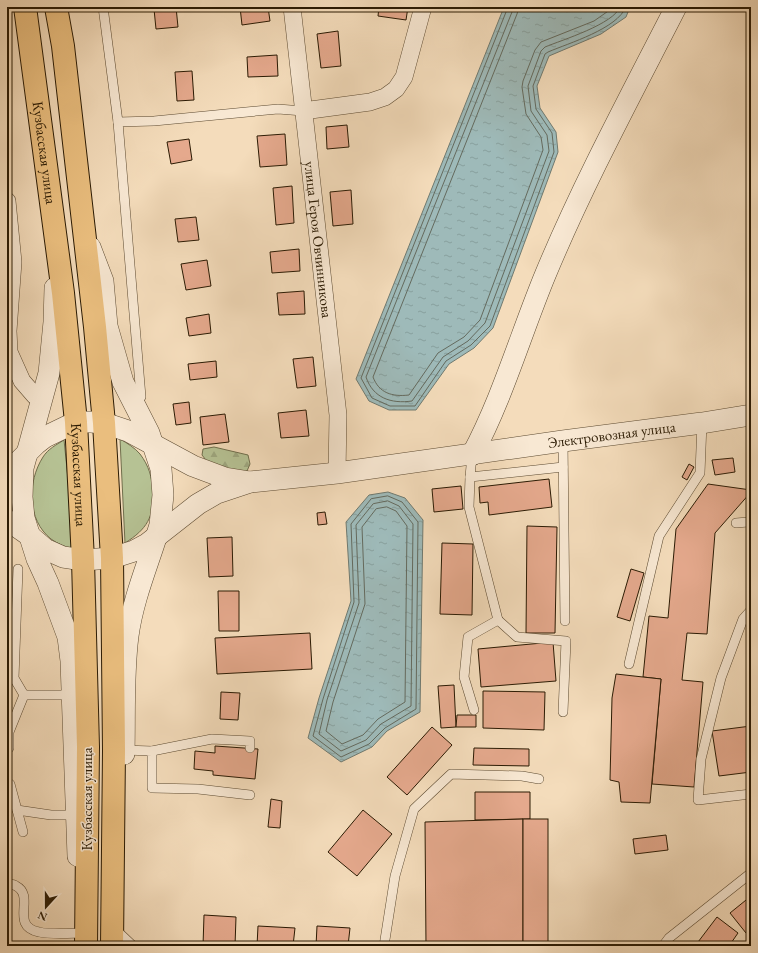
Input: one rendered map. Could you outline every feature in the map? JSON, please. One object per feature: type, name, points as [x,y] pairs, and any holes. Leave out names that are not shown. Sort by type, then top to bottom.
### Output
[{"type":"main road","name":"Кузбасская улица","points":[[25,7],[64,294],[76,422],[83,560],[88,747],[86,934]]},
{"type":"main road","name":"Кузбасская улица","points":[[56,7],[63,46],[96,327],[104,423],[112,558],[119,744],[112,936]]},
{"type":"street","name":"улица Героя Овчинникова","points":[[292,7],[338,415],[337,473]]},
{"type":"street","points":[[303,111],[370,102],[384,97],[396,89],[404,77],[423,7]]},
{"type":"street","points":[[472,455],[486,429],[546,274],[574,210],[676,7]]},
{"type":"street","points":[[7,201],[13,262],[8,332],[9,352],[22,381],[34,396],[42,398]]},
{"type":"street","points":[[56,231],[54,322],[49,373],[23,468],[22,497],[24,518],[37,559],[48,583],[68,637],[71,661],[78,868],[86,934]]},
{"type":"street","points":[[84,231],[103,281],[108,326],[123,382],[136,405],[154,446],[163,481],[162,514],[157,535],[138,594],[128,635],[119,744]]},
{"type":"street","name":"Электровозная улица","points":[[250,482],[337,473],[472,455],[751,415]]},
{"type":"street","points":[[7,473],[27,452],[45,437],[76,422],[91,422],[104,423],[128,432],[193,466],[225,478],[250,482]]},
{"type":"street","points":[[7,520],[30,536],[45,549],[63,558],[83,560],[112,558],[134,551],[147,544],[198,504],[217,493],[250,482]]},
{"type":"lane","points":[[104,7],[118,122],[141,397],[136,405]]},
{"type":"lane","points":[[118,122],[154,121],[278,109],[303,111]]},
{"type":"lane","points":[[629,664],[659,536],[700,473],[702,423]]},
{"type":"lane","points":[[563,441],[565,622]]},
{"type":"lane","points":[[472,455],[469,507],[498,620],[517,637],[566,642],[563,712]]},
{"type":"lane","points":[[470,477],[564,467]]},
{"type":"lane","points":[[736,523],[748,522],[751,519]]},
{"type":"lane","points":[[18,568],[14,678],[24,695]]},
{"type":"lane","points":[[751,610],[743,619],[722,678],[701,759],[698,800],[751,794]]},
{"type":"lane","points":[[474,710],[464,677],[468,637],[498,620]]},
{"type":"lane","points":[[24,695],[72,695]]},
{"type":"lane","points":[[9,748],[10,732],[24,695]]},
{"type":"lane","points":[[119,744],[152,751],[212,739],[250,741],[250,748]]},
{"type":"lane","points":[[152,751],[152,788],[198,789],[250,796]]},
{"type":"lane","points":[[384,946],[395,876],[414,809],[451,774],[522,776],[539,779]]},
{"type":"lane","points":[[10,784],[23,832]]},
{"type":"lane","points":[[17,810],[50,815],[76,815]]},
{"type":"lane","points":[[663,946],[669,938],[751,873]]},
{"type":"lane","points":[[7,884],[16,886],[23,891],[24,923],[29,928],[39,932],[86,934]]},
{"type":"lane","points":[[112,936],[133,946]]},
{"type":"green space","points":[[120,439],[136,450],[143,458],[150,472],[153,492],[152,509],[148,522],[139,533],[125,543]]},
{"type":"green space","points":[[64,440],[70,498],[73,549],[51,539],[43,531],[37,522],[32,500],[34,478],[43,457],[50,449]]},
{"type":"green space","points":[[214,447],[248,455],[250,464],[247,471],[242,473],[209,464],[202,455],[203,449]]},
{"type":"water","points":[[504,7],[630,7],[626,17],[601,34],[549,56],[537,86],[540,108],[556,132],[558,152],[493,328],[474,348],[449,364],[416,410],[389,410],[369,401],[356,379]]},
{"type":"water","points":[[388,492],[405,498],[423,520],[420,712],[387,731],[372,747],[341,762],[308,738],[319,698],[351,601],[346,522],[369,495]]},
{"type":"building","points":[[176,7],[178,27],[156,29],[154,9]]},
{"type":"building","points":[[240,7],[268,7],[270,21],[242,25]]},
{"type":"building","points":[[379,7],[408,7],[406,20],[378,16]]},
{"type":"building","points":[[338,31],[341,66],[321,68],[317,34]]},
{"type":"building","points":[[277,55],[278,76],[248,77],[247,57]]},
{"type":"building","points":[[192,71],[194,100],[177,101],[175,72]]},
{"type":"building","points":[[347,125],[349,147],[327,149],[326,127]]},
{"type":"building","points":[[285,134],[287,165],[260,167],[257,136]]},
{"type":"building","points":[[189,139],[192,160],[171,164],[167,142]]},
{"type":"building","points":[[292,186],[294,223],[276,225],[273,188]]},
{"type":"building","points":[[351,190],[353,224],[333,226],[330,192]]},
{"type":"building","points":[[196,217],[199,240],[178,242],[175,219]]},
{"type":"building","points":[[299,249],[300,271],[272,273],[270,252]]},
{"type":"building","points":[[207,260],[211,286],[186,290],[181,264]]},
{"type":"building","points":[[304,291],[305,314],[279,315],[277,293]]},
{"type":"building","points":[[209,314],[211,333],[189,336],[186,318]]},
{"type":"building","points":[[313,357],[316,386],[297,388],[293,359]]},
{"type":"building","points":[[216,361],[217,377],[190,380],[188,364]]},
{"type":"building","points":[[189,402],[191,423],[176,425],[173,404]]},
{"type":"building","points":[[306,410],[309,436],[281,438],[278,413]]},
{"type":"building","points":[[225,414],[229,442],[203,445],[200,417]]},
{"type":"building","points":[[733,458],[735,472],[715,475],[712,460]]},
{"type":"building","points":[[689,464],[694,467],[687,480],[682,477]]},
{"type":"building","points":[[549,479],[552,507],[489,515],[488,502],[480,503],[479,487]]},
{"type":"building","points":[[708,484],[751,490],[751,492],[715,533],[707,634],[687,633],[682,680],[703,682],[694,787],[652,784],[661,679],[643,677],[649,616],[668,618],[676,529]]},
{"type":"building","points":[[461,486],[463,509],[434,512],[432,489]]},
{"type":"building","points":[[325,512],[327,524],[318,525],[317,513]]},
{"type":"building","points":[[527,526],[557,527],[555,633],[526,633]]},
{"type":"building","points":[[232,537],[233,576],[209,577],[207,538]]},
{"type":"building","points":[[442,543],[473,544],[472,615],[440,614]]},
{"type":"building","points":[[631,569],[644,573],[630,621],[617,617]]},
{"type":"building","points":[[218,591],[239,591],[239,631],[219,631]]},
{"type":"building","points":[[310,633],[312,669],[217,674],[215,638]]},
{"type":"building","points":[[553,642],[556,681],[481,687],[478,649]]},
{"type":"building","points":[[616,674],[661,679],[650,803],[621,802],[619,782],[610,780],[612,698]]},
{"type":"building","points":[[454,685],[456,727],[441,728],[438,686]]},
{"type":"building","points":[[483,691],[545,692],[544,730],[483,728]]},
{"type":"building","points":[[221,692],[240,693],[238,720],[220,719]]},
{"type":"building","points":[[457,715],[476,715],[476,727],[456,727]]},
{"type":"building","points":[[751,726],[751,772],[719,776],[712,731]]},
{"type":"building","points":[[432,727],[452,745],[407,795],[387,777]]},
{"type":"building","points":[[215,746],[258,749],[255,779],[213,775],[213,771],[194,769],[195,751],[215,753]]},
{"type":"building","points":[[474,748],[529,749],[529,766],[473,765]]},
{"type":"building","points":[[475,792],[530,792],[530,819],[475,820]]},
{"type":"building","points":[[271,799],[282,801],[280,828],[268,827]]},
{"type":"building","points":[[363,810],[392,834],[357,876],[328,852]]},
{"type":"building","points":[[523,819],[523,946],[426,946],[425,822]]},
{"type":"building","points":[[523,819],[548,819],[548,946],[523,946]]},
{"type":"building","points":[[666,835],[668,850],[635,854],[633,839]]},
{"type":"building","points":[[751,896],[751,929],[746,933],[730,913]]},
{"type":"building","points":[[204,915],[236,917],[235,946],[203,946]]},
{"type":"building","points":[[717,917],[738,933],[729,946],[695,946]]},
{"type":"building","points":[[258,926],[295,928],[293,946],[257,946]]},
{"type":"building","points":[[317,926],[350,928],[348,946],[316,946]]}]
